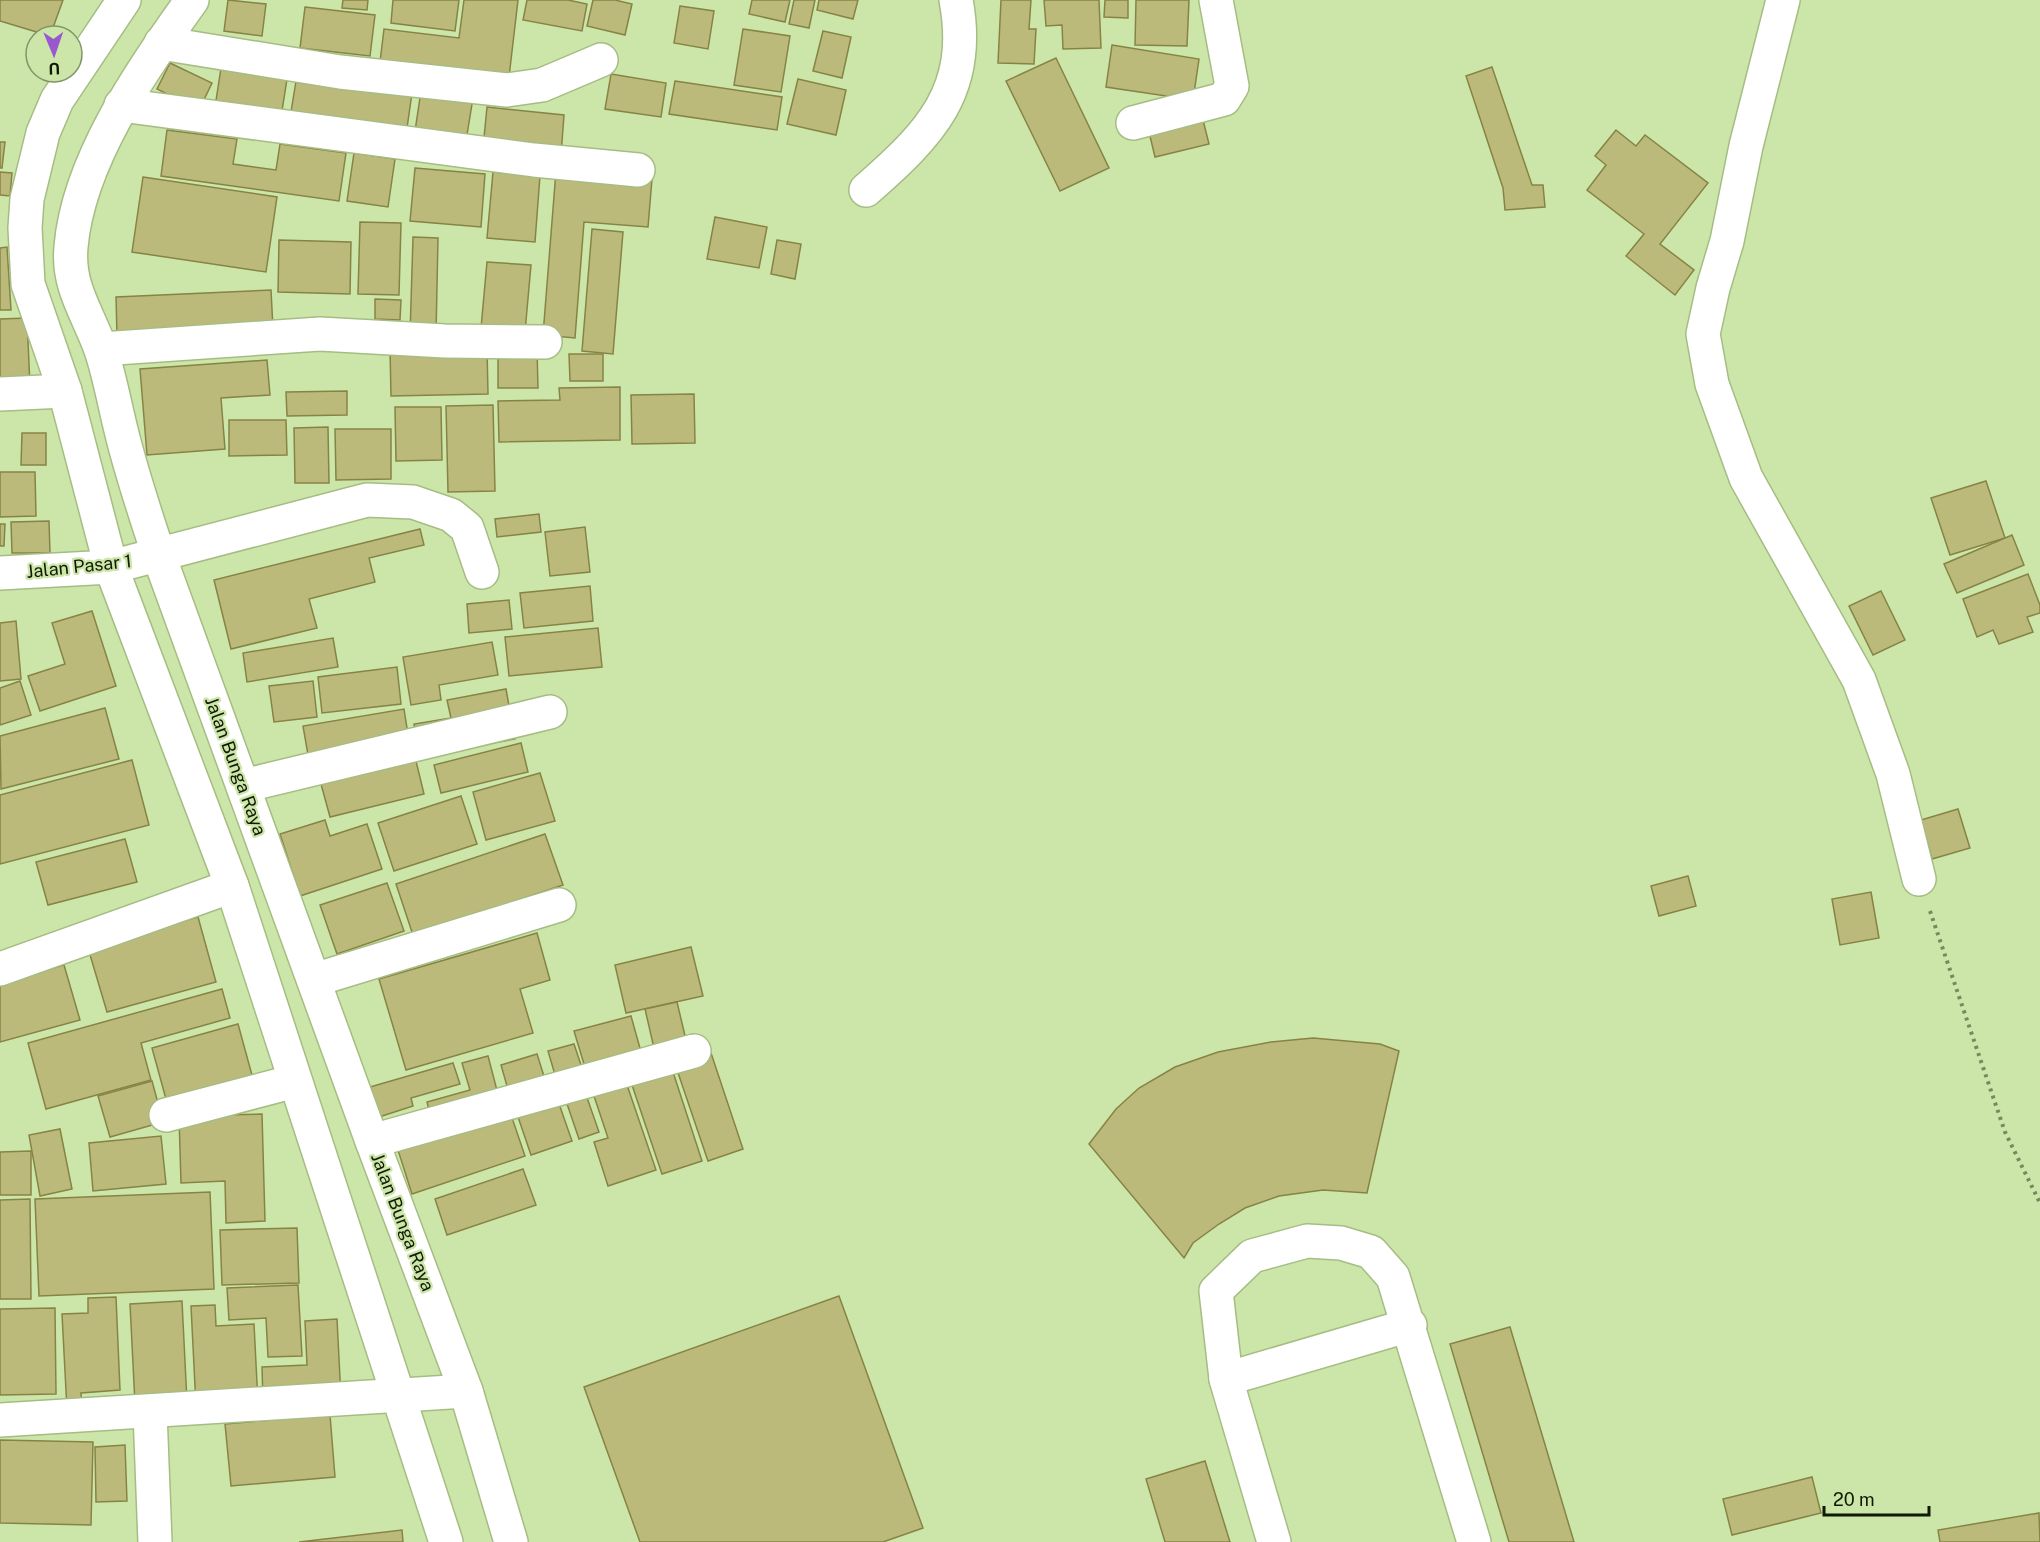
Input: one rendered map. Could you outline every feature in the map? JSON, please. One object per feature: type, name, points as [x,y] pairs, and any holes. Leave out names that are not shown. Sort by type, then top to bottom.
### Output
[{"type":"street","points":[[124,0],[57,100],[43,133],[27,199],[25,228],[28,284],[65,392],[111,567],[232,886],[446,1542]]},
{"type":"street","name":"Jalan Bunga Raya","points":[[192,0],[121,105],[87,180],[76,217],[71,248],[72,276],[83,313],[101,349],[122,435],[159,556],[372,1141],[466,1391],[511,1542]]},
{"type":"street","points":[[866,190],[907,154],[935,122],[957,70],[961,26],[956,0]]},
{"type":"street","points":[[1133,123],[1224,99],[1230,93],[1232,86],[1216,0]]},
{"type":"street","points":[[1783,0],[1746,146],[1727,241],[1713,288],[1703,334],[1712,384],[1746,478],[1859,680],[1893,774],[1919,879]]},
{"type":"street","points":[[161,43],[340,72],[507,90],[542,86],[601,60]]},
{"type":"street","points":[[121,105],[534,160],[638,170]]},
{"type":"street","points":[[101,349],[320,334],[445,341],[545,342]]},
{"type":"street","points":[[0,394],[65,392]]},
{"type":"street","name":"Jalan Pasar 1","points":[[0,573],[111,567],[367,500],[429,506],[451,515],[467,528],[482,572]]},
{"type":"street","points":[[243,786],[550,712]]},
{"type":"street","points":[[0,969],[232,886]]},
{"type":"street","points":[[314,980],[560,905]]},
{"type":"street","points":[[372,1141],[694,1052]]},
{"type":"street","points":[[166,1115],[295,1081]]},
{"type":"street","points":[[1274,1542],[1226,1379],[1216,1291],[1252,1256],[1307,1241],[1341,1242],[1371,1252],[1393,1277],[1410,1325],[1474,1542]]},
{"type":"street","points":[[1226,1379],[1410,1325]]},
{"type":"street","points":[[0,1420],[466,1391]]},
{"type":"street","points":[[150,1412],[155,1542]]},
{"type":"path","points":[[1919,879],[2005,1132],[2040,1203]]},
{"type":"building","points":[[0,0],[63,0],[54,24],[24,24],[24,28],[0,21]]},
{"type":"building","points":[[228,0],[266,4],[262,36],[224,31]]},
{"type":"building","points":[[343,0],[368,0],[367,10],[342,8]]},
{"type":"building","points":[[393,0],[459,0],[455,31],[391,23]]},
{"type":"building","points":[[464,0],[518,0],[509,77],[380,62],[384,29],[459,38]]},
{"type":"building","points":[[527,0],[568,0],[587,4],[582,31],[523,20]]},
{"type":"building","points":[[593,0],[615,0],[632,4],[625,35],[587,26]]},
{"type":"building","points":[[752,0],[790,0],[785,22],[749,14]]},
{"type":"building","points":[[794,0],[815,0],[809,28],[789,24]]},
{"type":"building","points":[[819,0],[858,0],[853,19],[817,10]]},
{"type":"building","points":[[1001,0],[1031,0],[1029,29],[1036,29],[1034,64],[998,63]]},
{"type":"building","points":[[1044,0],[1099,0],[1101,48],[1063,49],[1062,25],[1046,26]]},
{"type":"building","points":[[1105,0],[1128,0],[1128,18],[1104,17]]},
{"type":"building","points":[[1136,0],[1189,0],[1187,46],[1135,45]]},
{"type":"building","points":[[680,6],[714,11],[708,49],[674,43]]},
{"type":"building","points":[[305,7],[375,15],[370,56],[300,48]]},
{"type":"building","points":[[743,29],[790,36],[781,92],[734,85]]},
{"type":"building","points":[[823,31],[851,37],[842,78],[813,71]]},
{"type":"building","points":[[1112,45],[1199,59],[1193,100],[1106,87]]},
{"type":"building","points":[[1056,58],[1109,168],[1060,191],[1006,81]]},
{"type":"building","points":[[170,63],[212,83],[199,110],[157,89]]},
{"type":"building","points":[[1492,67],[1532,185],[1543,185],[1545,207],[1505,210],[1503,188],[1466,76]]},
{"type":"building","points":[[221,68],[287,79],[281,117],[215,107]]},
{"type":"building","points":[[611,74],[666,83],[661,117],[605,109]]},
{"type":"building","points":[[297,75],[412,93],[406,135],[290,118]]},
{"type":"building","points":[[798,79],[846,90],[836,135],[787,124]]},
{"type":"building","points":[[675,81],[782,97],[777,130],[669,114]]},
{"type":"building","points":[[421,91],[473,98],[465,147],[414,138]]},
{"type":"building","points":[[487,107],[564,115],[561,155],[483,148]]},
{"type":"building","points":[[1203,120],[1209,144],[1155,157],[1149,132]]},
{"type":"building","points":[[167,130],[237,139],[233,164],[276,170],[280,144],[346,153],[339,201],[161,176]]},
{"type":"building","points":[[1616,130],[1636,146],[1645,135],[1708,183],[1660,244],[1694,270],[1675,295],[1626,256],[1644,234],[1587,190],[1606,165],[1595,156]]},
{"type":"building","points":[[0,142],[5,142],[2,168],[0,168]]},
{"type":"building","points":[[354,153],[395,159],[388,207],[347,201]]},
{"type":"building","points":[[415,168],[485,174],[481,227],[410,221]]},
{"type":"building","points":[[556,171],[652,179],[648,227],[584,222],[575,338],[543,335]]},
{"type":"building","points":[[0,172],[12,173],[10,196],[0,195]]},
{"type":"building","points":[[493,172],[540,176],[535,242],[487,238]]},
{"type":"building","points":[[143,177],[277,197],[266,272],[132,252]]},
{"type":"building","points":[[715,217],[767,227],[759,268],[707,259]]},
{"type":"building","points":[[360,222],[401,223],[399,295],[358,294]]},
{"type":"building","points":[[592,229],[623,232],[613,354],[582,351]]},
{"type":"building","points":[[413,237],[438,238],[436,335],[410,335]]},
{"type":"building","points":[[279,240],[351,242],[350,294],[278,292]]},
{"type":"building","points":[[777,240],[801,244],[795,279],[771,274]]},
{"type":"building","points":[[7,247],[11,310],[0,310],[0,248]]},
{"type":"building","points":[[487,262],[531,265],[525,332],[481,328]]},
{"type":"building","points":[[271,290],[273,329],[117,336],[116,297]]},
{"type":"building","points":[[375,299],[401,300],[400,320],[375,319]]},
{"type":"building","points":[[27,318],[30,386],[0,387],[0,319]]},
{"type":"building","points":[[487,348],[488,394],[391,396],[390,349]]},
{"type":"building","points":[[498,349],[537,349],[538,388],[498,388]]},
{"type":"building","points":[[569,354],[603,354],[603,381],[570,381]]},
{"type":"building","points":[[267,360],[270,395],[221,398],[225,449],[147,455],[140,369]]},
{"type":"building","points":[[620,387],[620,440],[499,442],[498,401],[560,400],[559,388]]},
{"type":"building","points":[[347,391],[347,415],[287,416],[286,392]]},
{"type":"building","points":[[694,394],[695,443],[632,444],[631,395]]},
{"type":"building","points":[[493,405],[495,491],[448,492],[446,406]]},
{"type":"building","points":[[395,407],[441,407],[442,460],[396,461]]},
{"type":"building","points":[[229,420],[286,420],[287,455],[229,456]]},
{"type":"building","points":[[328,427],[329,483],[295,483],[294,428]]},
{"type":"building","points":[[335,429],[391,429],[391,479],[336,480]]},
{"type":"building","points":[[22,433],[46,433],[46,465],[21,465]]},
{"type":"building","points":[[0,472],[35,472],[36,516],[0,517]]},
{"type":"building","points":[[1986,481],[2005,538],[1950,555],[1931,498]]},
{"type":"building","points":[[539,514],[541,532],[497,537],[495,519]]},
{"type":"building","points":[[49,521],[50,553],[12,553],[11,522]]},
{"type":"building","points":[[0,524],[5,524],[4,546],[0,546]]},
{"type":"building","points":[[585,527],[590,572],[550,576],[545,532]]},
{"type":"building","points":[[420,529],[424,545],[369,558],[375,582],[309,599],[317,628],[231,649],[214,580]]},
{"type":"building","points":[[2012,535],[2024,565],[1957,593],[1944,564]]},
{"type":"building","points":[[2028,574],[2040,605],[2040,613],[2027,617],[2033,632],[1999,644],[1993,630],[1977,637],[1963,599]]},
{"type":"building","points":[[590,586],[593,621],[524,628],[520,593]]},
{"type":"building","points":[[1881,591],[1905,640],[1873,655],[1849,606]]},
{"type":"building","points":[[509,600],[512,629],[469,633],[467,604]]},
{"type":"building","points":[[92,611],[116,686],[40,711],[28,676],[65,664],[52,623]]},
{"type":"building","points":[[16,621],[21,679],[0,681],[0,623]]},
{"type":"building","points":[[598,628],[602,667],[509,676],[505,637]]},
{"type":"building","points":[[333,638],[338,667],[247,682],[243,653]]},
{"type":"building","points":[[492,642],[498,675],[439,685],[441,700],[411,705],[403,657]]},
{"type":"building","points":[[397,667],[401,704],[322,713],[318,677]]},
{"type":"building","points":[[20,681],[31,715],[0,725],[0,688]]},
{"type":"building","points":[[313,681],[317,717],[274,722],[269,686]]},
{"type":"building","points":[[506,689],[515,739],[420,756],[414,724],[451,718],[447,700]]},
{"type":"building","points":[[105,708],[119,759],[1,789],[0,736]]},
{"type":"building","points":[[404,709],[411,754],[311,772],[303,726]]},
{"type":"building","points":[[521,743],[528,772],[441,793],[434,765]]},
{"type":"building","points":[[132,760],[149,825],[0,864],[0,795]]},
{"type":"building","points":[[416,761],[424,794],[330,817],[321,784]]},
{"type":"building","points":[[540,773],[555,821],[486,840],[473,792]]},
{"type":"building","points":[[461,796],[477,844],[394,871],[378,823]]},
{"type":"building","points":[[1958,809],[1970,848],[1932,859],[1921,820]]},
{"type":"building","points":[[325,820],[330,836],[367,824],[382,869],[300,896],[280,834]]},
{"type":"building","points":[[545,834],[563,885],[413,935],[396,884]]},
{"type":"building","points":[[125,839],[137,882],[48,905],[36,862]]},
{"type":"building","points":[[1688,876],[1696,906],[1659,916],[1651,886]]},
{"type":"building","points":[[387,883],[404,931],[337,954],[320,905]]},
{"type":"building","points":[[1871,892],[1879,938],[1840,945],[1832,899]]},
{"type":"building","points":[[198,917],[216,982],[107,1012],[88,948]]},
{"type":"building","points":[[537,933],[550,980],[520,989],[533,1033],[406,1070],[379,979]]},
{"type":"building","points":[[691,947],[703,996],[626,1013],[615,965]]},
{"type":"building","points":[[64,965],[80,1020],[0,1042],[0,983]]},
{"type":"building","points":[[222,989],[230,1018],[141,1043],[151,1080],[46,1109],[28,1043]]},
{"type":"building","points":[[677,1002],[686,1040],[654,1048],[645,1009]]},
{"type":"building","points":[[631,1016],[643,1059],[587,1074],[574,1031]]},
{"type":"building","points":[[238,1024],[255,1086],[169,1110],[152,1048]]},
{"type":"building","points":[[1313,1038],[1380,1044],[1399,1051],[1367,1193],[1323,1190],[1279,1196],[1245,1208],[1193,1243],[1184,1258],[1089,1144],[1116,1109],[1139,1088],[1175,1067],[1218,1052],[1271,1042]]},
{"type":"building","points":[[574,1044],[585,1077],[558,1085],[548,1051]]},
{"type":"building","points":[[711,1053],[743,1149],[708,1161],[675,1064]]},
{"type":"building","points":[[537,1054],[548,1089],[511,1100],[501,1065]]},
{"type":"building","points":[[488,1056],[499,1098],[431,1118],[427,1102],[470,1090],[462,1063]]},
{"type":"building","points":[[453,1063],[460,1084],[411,1098],[413,1106],[379,1117],[370,1087]]},
{"type":"building","points":[[673,1072],[702,1161],[662,1174],[632,1085]]},
{"type":"building","points":[[152,1081],[163,1122],[110,1137],[98,1096]]},
{"type":"building","points":[[626,1082],[656,1170],[608,1186],[594,1142],[608,1138],[593,1093]]},
{"type":"building","points":[[584,1089],[599,1132],[579,1139],[564,1095]]},
{"type":"building","points":[[557,1098],[572,1141],[531,1155],[516,1111]]},
{"type":"building","points":[[509,1109],[525,1156],[412,1194],[397,1147]]},
{"type":"building","points":[[262,1114],[265,1221],[226,1223],[225,1181],[181,1183],[179,1116]]},
{"type":"building","points":[[60,1129],[72,1189],[40,1196],[29,1135]]},
{"type":"building","points":[[161,1136],[166,1184],[93,1191],[89,1143]]},
{"type":"building","points":[[31,1151],[31,1195],[0,1195],[0,1152]]},
{"type":"building","points":[[523,1169],[536,1205],[447,1235],[435,1199]]},
{"type":"building","points":[[210,1192],[214,1289],[39,1296],[35,1199]]},
{"type":"building","points":[[30,1199],[31,1299],[0,1299],[0,1200]]},
{"type":"building","points":[[297,1228],[299,1283],[222,1285],[220,1230]]},
{"type":"building","points":[[298,1285],[302,1356],[268,1357],[266,1318],[229,1320],[227,1288]]},
{"type":"building","points":[[839,1296],[923,1528],[883,1542],[640,1542],[584,1387]]},
{"type":"building","points":[[116,1297],[120,1390],[81,1393],[82,1409],[67,1410],[62,1314],[88,1313],[88,1298]]},
{"type":"building","points":[[182,1301],[187,1402],[135,1404],[130,1304]]},
{"type":"building","points":[[215,1305],[216,1326],[254,1324],[258,1403],[196,1406],[191,1306]]},
{"type":"building","points":[[55,1308],[56,1394],[0,1395],[0,1309]]},
{"type":"building","points":[[337,1319],[341,1398],[263,1401],[262,1367],[307,1365],[305,1321]]},
{"type":"building","points":[[1510,1327],[1574,1542],[1509,1542],[1450,1344]]},
{"type":"building","points":[[330,1415],[335,1477],[231,1486],[225,1424]]},
{"type":"building","points":[[0,1440],[93,1442],[91,1525],[0,1523]]},
{"type":"building","points":[[125,1445],[127,1501],[96,1502],[95,1447]]},
{"type":"building","points":[[1205,1461],[1230,1542],[1165,1542],[1146,1479]]},
{"type":"building","points":[[1812,1477],[1821,1513],[1732,1535],[1723,1499]]},
{"type":"building","points":[[2039,1513],[2040,1542],[1940,1542],[1938,1530]]},
{"type":"building","points":[[402,1530],[403,1542],[299,1542]]}]
